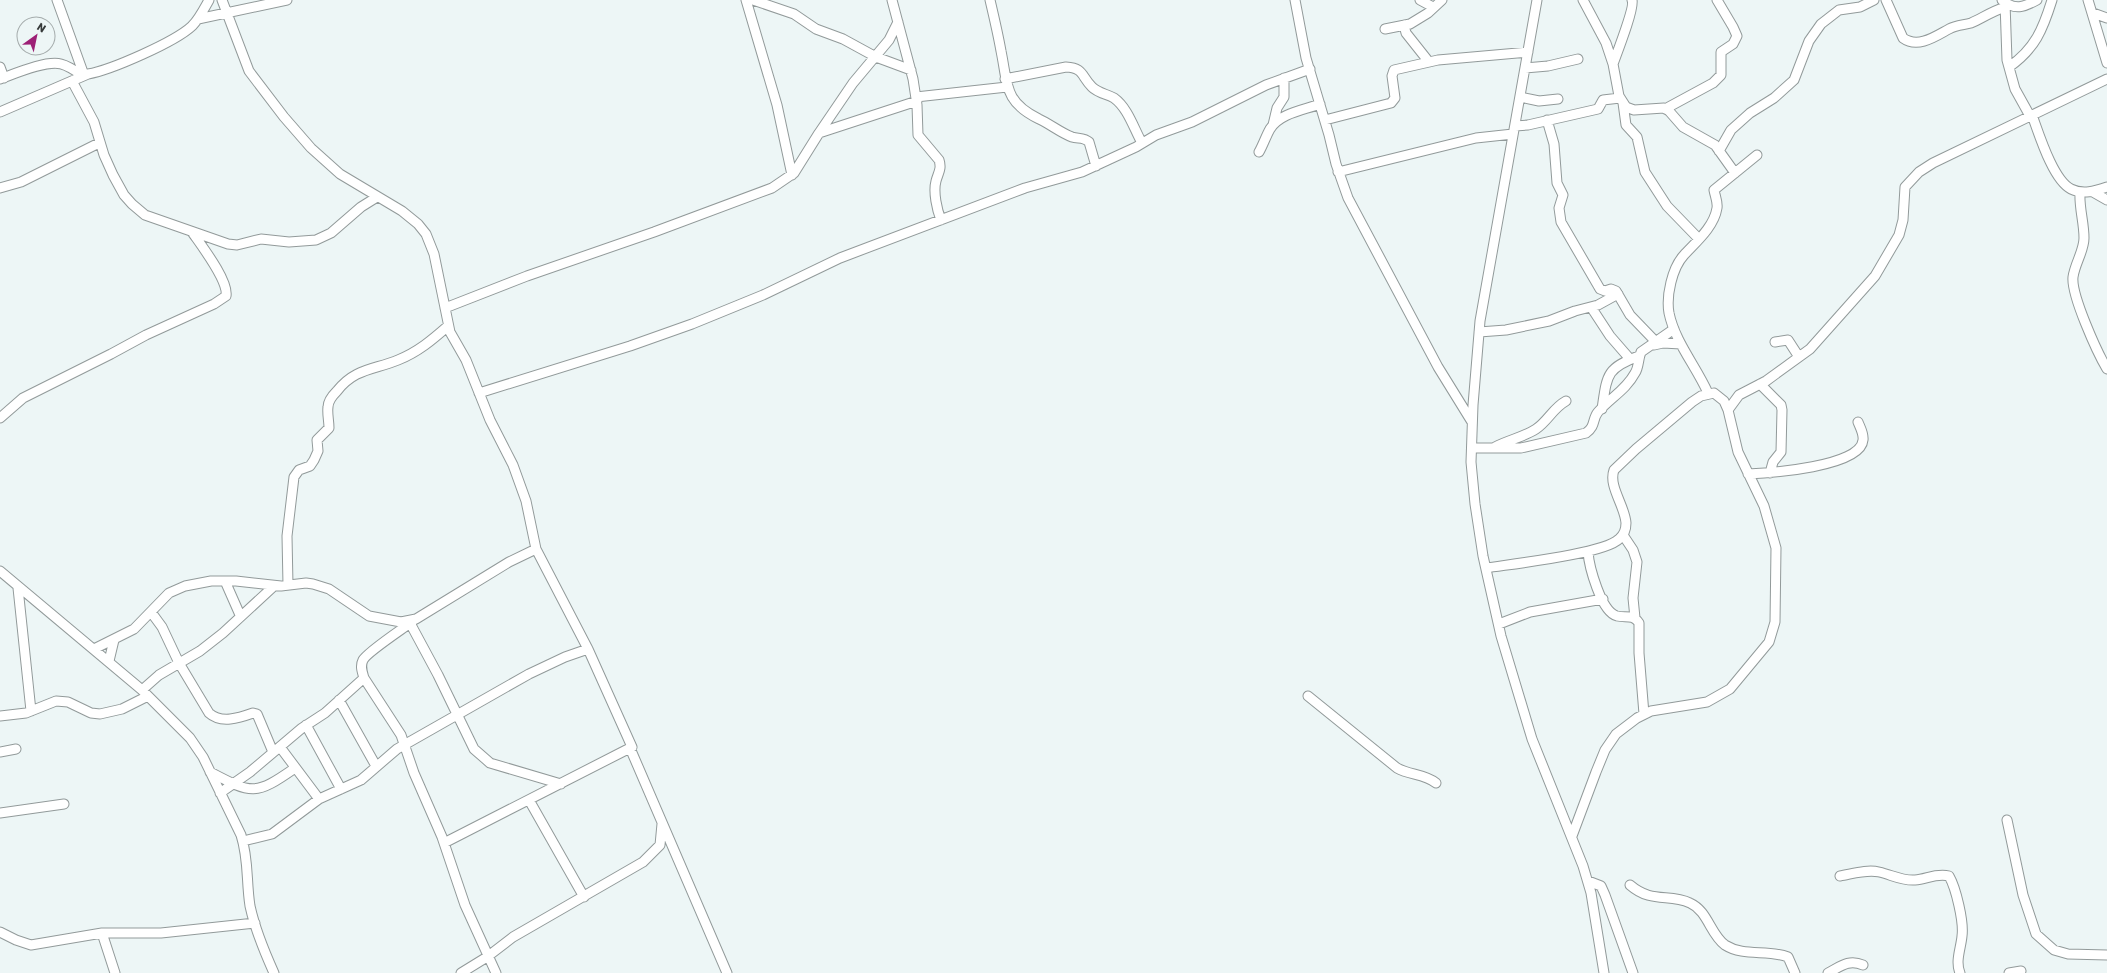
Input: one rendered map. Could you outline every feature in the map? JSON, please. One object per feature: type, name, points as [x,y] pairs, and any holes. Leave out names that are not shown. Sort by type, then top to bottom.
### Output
[{"type":"street","points":[[57,0],[83,76]]},
{"type":"street","points":[[0,112],[83,76],[101,72],[146,52],[179,35],[191,27],[198,19],[209,0]]},
{"type":"street","points":[[222,0],[249,71],[284,117],[311,148],[340,174],[402,211],[418,224],[426,234],[434,254],[448,326],[455,342],[466,360],[490,420],[513,465],[526,501],[536,550],[588,649],[632,747],[630,748],[727,973]]},
{"type":"street","points":[[198,19],[287,0]]},
{"type":"street","points":[[746,0],[777,106],[792,175]]},
{"type":"street","points":[[753,0],[794,14],[816,29],[843,39],[876,57],[911,70]]},
{"type":"street","points":[[892,0],[911,70],[916,99],[918,135],[939,160],[941,165],[935,183],[936,200],[941,220]]},
{"type":"street","points":[[990,0],[1006,83],[1018,106],[1034,117],[1071,136],[1087,139],[1096,166]]},
{"type":"street","points":[[1295,0],[1310,69],[1338,172],[1348,198],[1438,367],[1472,422]]},
{"type":"street","points":[[1420,0],[1433,7]]},
{"type":"street","points":[[1385,29],[1404,25],[1422,18],[1442,0]]},
{"type":"street","points":[[1537,0],[1479,332],[1472,422],[1475,504],[1486,568],[1499,624],[1532,739],[1572,836],[1588,881],[1604,973]]},
{"type":"street","points":[[1583,0],[1606,43],[1613,64],[1626,125],[1637,137],[1645,172],[1667,206],[1699,239]]},
{"type":"street","points":[[1588,10],[1590,0]]},
{"type":"street","points":[[1613,64],[1623,32],[1633,8],[1632,0]]},
{"type":"street","points":[[1622,101],[1626,107],[1634,110],[1665,109],[1713,83],[1721,76],[1721,52],[1733,44],[1737,36],[1734,27],[1716,0]]},
{"type":"street","points":[[1719,151],[1731,130],[1750,113],[1774,98],[1794,80],[1809,41],[1821,24],[1839,10],[1860,7],[1874,0]]},
{"type":"street","points":[[1886,0],[1903,38],[1907,41],[1915,42],[1927,40],[1942,34],[1949,29],[1969,24],[2004,3]]},
{"type":"street","points":[[2004,3],[2014,7],[2023,7],[2037,0]]},
{"type":"street","points":[[2009,67],[2036,41],[2045,23],[2052,0]]},
{"type":"street","points":[[2088,0],[2107,63]]},
{"type":"street","points":[[2004,3],[2006,46],[2009,67],[2015,89],[2031,116],[2053,167],[2063,182],[2070,189],[2080,192],[2093,192],[2107,187]]},
{"type":"street","points":[[2093,13],[2107,18]]},
{"type":"street","points":[[445,308],[527,276],[654,232],[772,188],[792,175],[819,132],[853,83],[889,40],[898,22]]},
{"type":"street","points":[[1404,25],[1406,33],[1429,62]]},
{"type":"street","points":[[1325,120],[1391,103],[1395,98],[1392,76],[1393,71],[1429,62],[1528,52]]},
{"type":"street","points":[[1525,68],[1554,65],[1578,59]]},
{"type":"street","points":[[0,67],[2,78],[29,69],[54,64],[67,67],[83,76]]},
{"type":"street","points":[[819,132],[916,99],[1006,83],[1066,67],[1075,67],[1096,90],[1114,98],[1120,104],[1142,144]]},
{"type":"street","points":[[479,393],[630,346],[692,324],[763,295],[840,258],[1025,188],[1082,172],[1142,144],[1156,135],[1192,122],[1284,78],[1310,69]]},
{"type":"street","points":[[1259,152],[1273,125],[1278,108],[1284,97],[1284,78]]},
{"type":"street","points":[[1728,410],[1739,395],[1760,384],[1810,349],[1875,276],[1889,255],[1899,235],[1903,220],[1905,187],[1909,180],[1932,163],[2107,79]]},
{"type":"street","points":[[72,81],[94,122],[99,143],[124,195],[145,215],[228,244],[237,245],[261,239],[289,242],[316,240],[331,233],[361,207],[377,197]]},
{"type":"street","points":[[1520,97],[1539,101],[1558,99]]},
{"type":"street","points":[[1338,172],[1514,130],[1547,120],[1598,109],[1603,100],[1622,101]]},
{"type":"street","points":[[1273,125],[1285,116],[1320,104]]},
{"type":"street","points":[[1665,109],[1683,127],[1715,145],[1735,173]]},
{"type":"street","points":[[1547,120],[1554,144],[1557,183],[1563,195],[1559,208],[1562,222],[1600,288],[1605,291],[1611,289],[1618,294],[1630,315],[1652,344]]},
{"type":"street","points":[[0,188],[21,182],[99,143]]},
{"type":"street","points":[[1708,393],[1698,370],[1681,344],[1674,328],[1667,303],[1672,280],[1682,256],[1699,239],[1717,210],[1714,190],[1757,155]]},
{"type":"street","points":[[2080,192],[2079,205],[2084,240],[2073,277],[2074,288],[2081,312],[2107,369]]},
{"type":"street","points":[[2093,192],[2107,200]]},
{"type":"street","points":[[0,418],[23,398],[146,335],[214,304],[226,296],[227,290],[223,281],[192,232]]},
{"type":"street","points":[[1479,332],[1506,330],[1549,321],[1608,301],[1618,294]]},
{"type":"street","points":[[1591,307],[1610,336],[1630,359]]},
{"type":"street","points":[[288,585],[287,536],[293,484],[298,471],[310,466],[316,457],[317,440],[329,428],[328,407],[331,398],[343,384],[359,372],[396,361],[414,353],[427,345],[448,326]]},
{"type":"street","points":[[1602,409],[1606,379],[1617,366],[1630,359],[1640,356],[1652,344],[1674,328]]},
{"type":"street","points":[[1775,342],[1788,340],[1800,357]]},
{"type":"street","points":[[1652,344],[1681,344]]},
{"type":"street","points":[[1472,448],[1521,448],[1586,433],[1592,429],[1596,416],[1629,382],[1638,366],[1640,356]]},
{"type":"street","points":[[1760,384],[1781,405],[1782,410],[1781,452],[1771,466],[1770,473]]},
{"type":"street","points":[[1486,568],[1588,552],[1610,546],[1619,540],[1623,535],[1626,521],[1614,481],[1614,470],[1655,432],[1692,402],[1708,393],[1719,395],[1728,410],[1738,452],[1764,506],[1776,548],[1775,622],[1769,642],[1730,689],[1707,702],[1651,711],[1644,714],[1616,734],[1605,750],[1572,836]]},
{"type":"street","points":[[1492,448],[1536,429],[1548,418],[1554,409],[1566,401]]},
{"type":"street","points":[[1748,474],[1806,469],[1836,460],[1857,450],[1863,440],[1858,422]]},
{"type":"street","points":[[1623,535],[1634,550],[1637,562],[1633,598],[1635,618],[1640,627],[1639,653],[1644,714]]},
{"type":"street","points":[[496,973],[487,957],[465,905],[432,810],[414,773],[405,745],[396,724],[364,678],[361,669],[364,658],[413,621],[479,579],[536,550]]},
{"type":"street","points":[[1588,552],[1590,568],[1608,610],[1615,616],[1635,618]]},
{"type":"street","points":[[0,572],[109,661],[145,693],[190,738],[210,772],[243,841],[249,879],[250,904],[255,923],[274,973]]},
{"type":"street","points":[[94,649],[134,629],[166,596],[175,590],[200,583],[225,580],[274,586],[306,583],[329,589],[369,616],[400,622],[413,621]]},
{"type":"street","points":[[225,580],[240,615]]},
{"type":"street","points":[[0,716],[31,711],[56,701],[68,702],[91,713],[100,714],[122,709],[145,693],[158,675],[200,651],[223,633],[240,615],[274,586]]},
{"type":"street","points":[[18,588],[31,711]]},
{"type":"street","points":[[1499,624],[1530,612],[1603,599]]},
{"type":"street","points":[[151,612],[162,627],[179,663],[213,717],[226,720],[253,713],[257,714],[277,749],[319,799]]},
{"type":"street","points":[[413,621],[474,749],[490,763],[561,784]]},
{"type":"street","points":[[109,661],[114,640]]},
{"type":"street","points":[[243,841],[272,834],[319,799],[361,780],[389,755],[405,745],[530,674],[565,657],[588,649]]},
{"type":"street","points":[[220,793],[306,725],[325,713],[364,678]]},
{"type":"street","points":[[1308,696],[1397,768],[1428,778],[1436,783]]},
{"type":"street","points":[[339,700],[376,766]]},
{"type":"street","points":[[306,725],[341,789]]},
{"type":"street","points":[[292,736],[313,737]]},
{"type":"street","points":[[444,843],[630,748]]},
{"type":"street","points":[[0,752],[16,749]]},
{"type":"street","points":[[210,772],[243,788],[258,789],[271,785],[294,768]]},
{"type":"street","points":[[529,800],[584,897]]},
{"type":"street","points":[[0,813],[64,804]]},
{"type":"street","points":[[2007,820],[2023,895],[2036,934],[2054,950],[2068,954],[2107,955]]},
{"type":"street","points":[[461,973],[487,957],[513,937],[628,872],[654,854],[660,845],[662,824]]},
{"type":"street","points":[[1840,876],[1866,871],[1879,872],[1903,880],[1916,880],[1937,875],[1949,876],[1953,883],[1962,935],[1959,950],[1960,973]]},
{"type":"street","points":[[1588,881],[1601,886],[1633,973]]},
{"type":"street","points":[[1630,885],[1646,896],[1690,903],[1699,909],[1714,933],[1724,944],[1744,952],[1772,953],[1788,957],[1795,973]]},
{"type":"street","points":[[0,932],[16,940],[32,944],[102,933],[160,933],[255,923]]},
{"type":"street","points":[[102,933],[114,973]]},
{"type":"street","points":[[1828,973],[1850,962],[1864,965]]},
{"type":"street","points":[[2009,973],[2021,971]]}]
